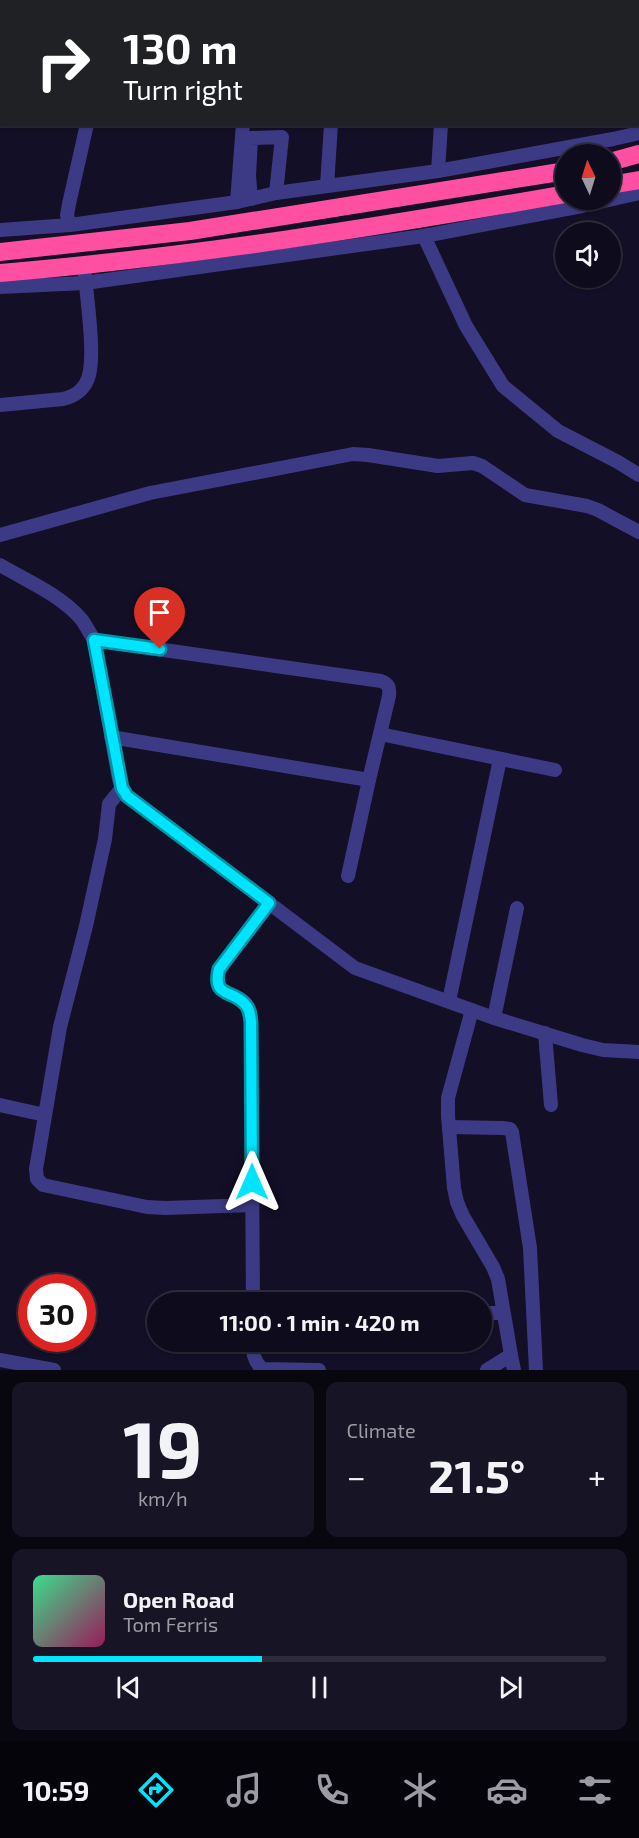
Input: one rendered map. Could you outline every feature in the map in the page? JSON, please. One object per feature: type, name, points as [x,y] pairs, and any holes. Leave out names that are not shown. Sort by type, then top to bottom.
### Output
[{"type":"highway","points":[[621,158],[639,154]]},
{"type":"highway","points":[[0,252],[190,231],[555,173]]},
{"type":"highway","points":[[621,184],[639,180]]},
{"type":"highway","points":[[0,273],[85,275],[189,253],[419,220],[555,196]]},
{"type":"street","points":[[70,225],[67,215],[87,126]]},
{"type":"street","points":[[237,202],[243,126]]},
{"type":"street","points":[[327,186],[331,126]]},
{"type":"street","points":[[438,171],[441,126]]},
{"type":"street","points":[[0,230],[70,225],[237,202],[276,193],[438,171],[639,133]]},
{"type":"street","points":[[251,199],[249,176],[251,138],[282,137],[276,193]]},
{"type":"street","points":[[0,287],[424,236],[639,193]]},
{"type":"street","points":[[424,236],[466,326],[502,386],[558,431],[639,475]]},
{"type":"street","points":[[0,405],[73,397],[83,388],[89,377],[91,359],[85,275]]},
{"type":"street","points":[[0,535],[150,493],[353,454],[438,466],[473,463],[482,466],[525,495],[587,506],[639,531]]},
{"type":"street","points":[[0,565],[67,606],[82,620],[94,640],[111,737],[122,788],[127,796],[355,968],[494,1018],[603,1050],[639,1052]]},
{"type":"street","points":[[94,640],[381,681],[390,688],[348,876]]},
{"type":"street","points":[[380,734],[555,770]]},
{"type":"street","points":[[111,737],[369,780]]},
{"type":"street","points":[[448,1000],[500,759]]},
{"type":"street","points":[[122,788],[109,804],[105,839],[86,926],[60,1027],[36,1179],[43,1185],[147,1207],[252,1205]]},
{"type":"street","points":[[253,1292],[251,1022],[244,1002],[222,991],[217,977],[219,969],[269,903]]},
{"type":"street","points":[[494,1018],[517,908]]},
{"type":"street","points":[[472,1010],[448,1098],[448,1127],[454,1188],[457,1203],[495,1273],[500,1287],[514,1370]]},
{"type":"street","points":[[545,1033],[551,1105]]},
{"type":"street","points":[[0,1105],[45,1115]]},
{"type":"street","points":[[448,1127],[503,1128],[510,1129],[512,1132],[530,1248],[536,1370]]},
{"type":"street","points":[[492,1313],[503,1313]]},
{"type":"street","points":[[253,1352],[255,1362],[262,1369],[319,1370]]},
{"type":"street","points":[[487,1370],[511,1355]]},
{"type":"street","points":[[0,1360],[54,1370]]},
{"type":"route","points":[[160,649],[94,640],[119,779],[127,796],[269,903],[219,969],[217,977],[222,991],[244,1002],[251,1022],[252,1182]]}]
